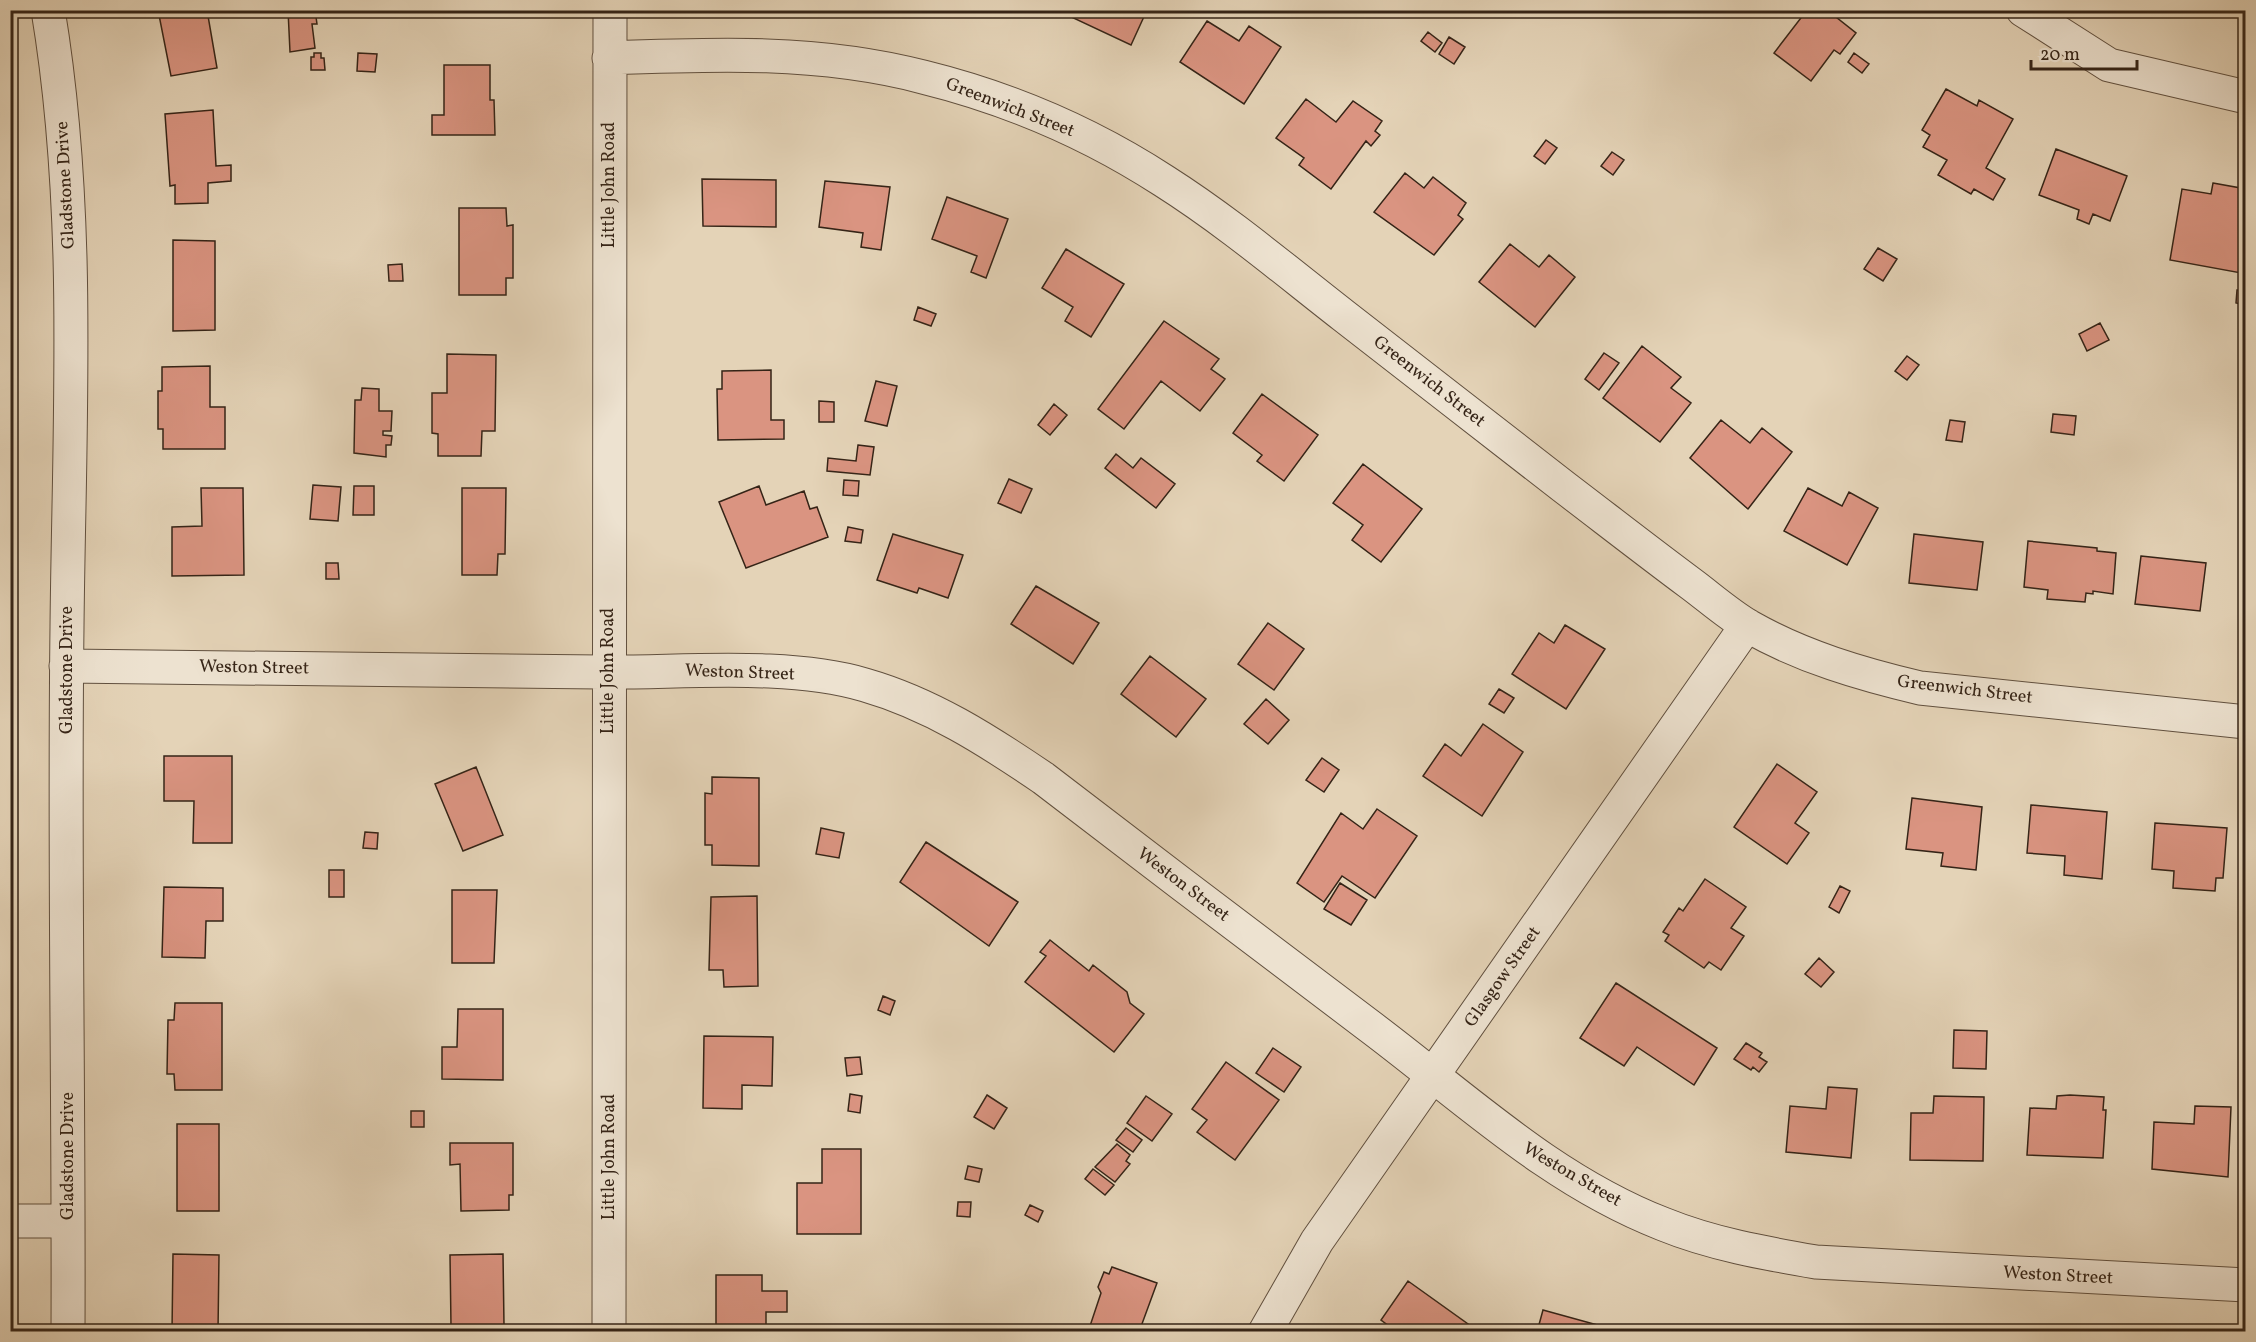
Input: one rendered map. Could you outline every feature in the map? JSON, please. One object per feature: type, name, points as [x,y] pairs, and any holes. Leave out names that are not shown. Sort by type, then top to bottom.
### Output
[{"type":"street","name":"Gladstone Drive","points":[[48,10],[67,148],[71,231],[66,666],[68,1332]]},
{"type":"street","name":"Little John Road","points":[[609,10],[609,1332]]},
{"type":"street","points":[[2023,10],[2109,65],[2246,97]]},
{"type":"street","name":"Greenwich Street","points":[[609,58],[699,54],[773,55],[866,66],[921,76],[988,96],[1052,120],[1166,182],[1267,256],[1627,536],[1747,625],[1793,649],[1834,665],[1920,688],[2246,722]]},
{"type":"street","name":"Glasgow Street","points":[[1265,1332],[1317,1241],[1747,625]]},
{"type":"street","name":"Weston Street","points":[[66,666],[608,672],[701,670],[825,676],[866,685],[926,708],[967,728],[1043,778],[1434,1075],[1512,1140],[1569,1177],[1662,1224],[1754,1251],[1828,1263],[2246,1285]]},
{"type":"street","points":[[10,1221],[68,1221]]},
{"type":"building","points":[[158,10],[207,10],[217,68],[171,76]]},
{"type":"building","points":[[288,10],[315,10],[317,24],[312,24],[315,48],[290,52]]},
{"type":"building","points":[[1070,10],[1147,10],[1131,45],[1067,15]]},
{"type":"building","points":[[1807,10],[1827,10],[1856,33],[1840,54],[1834,50],[1811,81],[1774,53]]},
{"type":"building","points":[[1207,21],[1239,41],[1249,26],[1281,47],[1244,104],[1180,62]]},
{"type":"building","points":[[1428,32],[1442,43],[1435,52],[1421,41]]},
{"type":"building","points":[[1449,37],[1465,47],[1454,64],[1439,54]]},
{"type":"building","points":[[314,53],[321,53],[325,70],[311,70],[311,57],[314,57]]},
{"type":"building","points":[[358,53],[377,54],[375,72],[357,71]]},
{"type":"building","points":[[1854,53],[1869,64],[1862,73],[1848,62]]},
{"type":"building","points":[[444,65],[490,65],[490,100],[494,100],[495,135],[432,135],[432,115],[444,115]]},
{"type":"building","points":[[1946,89],[1977,106],[1979,100],[2013,119],[1986,168],[2005,179],[1993,200],[1974,189],[1971,194],[1938,175],[1947,160],[1923,147],[1930,135],[1922,130]]},
{"type":"building","points":[[1306,99],[1336,122],[1353,101],[1382,121],[1375,131],[1380,135],[1371,146],[1366,141],[1331,189],[1299,165],[1304,158],[1276,138]]},
{"type":"building","points":[[213,110],[216,166],[231,165],[231,181],[208,183],[208,203],[175,204],[175,185],[170,186],[165,114]]},
{"type":"building","points":[[1546,140],[1557,148],[1545,164],[1534,156]]},
{"type":"building","points":[[2056,149],[2127,176],[2110,221],[2093,214],[2089,224],[2077,219],[2079,210],[2039,195]]},
{"type":"building","points":[[1612,152],[1624,160],[1613,175],[1601,166]]},
{"type":"building","points":[[1405,173],[1424,188],[1433,177],[1466,203],[1458,215],[1463,219],[1434,255],[1374,212]]},
{"type":"building","points":[[702,179],[776,180],[776,227],[703,226]]},
{"type":"building","points":[[825,181],[890,187],[881,250],[861,247],[863,233],[819,227]]},
{"type":"building","points":[[2213,183],[2246,189],[2246,244],[2241,273],[2170,260],[2182,189],[2211,194]]},
{"type":"building","points":[[947,197],[1008,219],[986,278],[971,272],[977,256],[932,239]]},
{"type":"building","points":[[459,208],[506,208],[507,226],[513,225],[513,278],[506,278],[506,295],[459,295]]},
{"type":"building","points":[[173,240],[215,241],[215,330],[173,331]]},
{"type":"building","points":[[1510,244],[1539,267],[1549,255],[1575,277],[1535,327],[1479,282]]},
{"type":"building","points":[[1878,248],[1897,259],[1883,281],[1864,269]]},
{"type":"building","points":[[1066,249],[1124,284],[1091,337],[1065,321],[1073,307],[1042,288]]},
{"type":"building","points":[[402,264],[403,281],[389,281],[388,265]]},
{"type":"building","points":[[2237,290],[2246,291],[2246,305],[2236,303]]},
{"type":"building","points":[[918,307],[936,314],[931,326],[914,320]]},
{"type":"building","points":[[1164,321],[1219,359],[1211,369],[1225,379],[1200,411],[1161,381],[1124,429],[1098,409]]},
{"type":"building","points":[[2100,323],[2109,340],[2087,351],[2079,334]]},
{"type":"building","points":[[1642,346],[1681,377],[1671,388],[1691,403],[1660,442],[1603,398]]},
{"type":"building","points":[[1604,353],[1619,363],[1599,390],[1585,379]]},
{"type":"building","points":[[447,354],[496,355],[495,431],[482,431],[481,456],[438,456],[438,434],[432,433],[432,393],[447,393]]},
{"type":"building","points":[[1907,356],[1919,365],[1907,380],[1895,371]]},
{"type":"building","points":[[210,366],[210,407],[225,407],[225,449],[163,449],[163,429],[158,429],[158,391],[162,391],[162,367]]},
{"type":"building","points":[[771,370],[771,420],[784,420],[784,439],[718,440],[717,389],[722,389],[722,371]]},
{"type":"building","points":[[876,381],[897,386],[887,426],[865,421]]},
{"type":"building","points":[[362,388],[379,389],[379,411],[392,411],[391,431],[383,431],[383,435],[392,436],[391,445],[386,445],[386,457],[354,453],[355,400],[361,400]]},
{"type":"building","points":[[1262,394],[1318,435],[1284,481],[1257,461],[1262,455],[1233,433]]},
{"type":"building","points":[[819,401],[834,402],[834,422],[819,422]]},
{"type":"building","points":[[1054,404],[1067,415],[1050,435],[1038,425]]},
{"type":"building","points":[[2053,414],[2076,416],[2074,435],[2051,432]]},
{"type":"building","points":[[1721,420],[1750,443],[1762,428],[1792,452],[1748,509],[1690,458]]},
{"type":"building","points":[[1950,420],[1965,422],[1962,442],[1946,440]]},
{"type":"building","points":[[858,445],[874,447],[870,475],[827,471],[828,458],[856,461]]},
{"type":"building","points":[[1116,454],[1133,468],[1141,458],[1175,484],[1156,508],[1105,468]]},
{"type":"building","points":[[1363,464],[1422,509],[1381,562],[1352,540],[1363,525],[1333,503]]},
{"type":"building","points":[[1009,479],[1032,489],[1021,513],[998,503]]},
{"type":"building","points":[[844,480],[859,481],[858,496],[843,495]]},
{"type":"building","points":[[313,485],[341,487],[338,521],[310,519]]},
{"type":"building","points":[[354,486],[374,486],[374,515],[353,515]]},
{"type":"building","points":[[759,486],[766,505],[804,491],[810,509],[817,507],[828,537],[746,568],[719,502]]},
{"type":"building","points":[[201,488],[243,488],[244,575],[172,576],[172,527],[202,526]]},
{"type":"building","points":[[462,488],[506,488],[505,554],[498,554],[497,575],[462,575]]},
{"type":"building","points":[[1808,488],[1842,506],[1849,492],[1878,508],[1847,565],[1784,531]]},
{"type":"building","points":[[848,527],[863,530],[861,543],[845,541]]},
{"type":"building","points":[[893,534],[963,555],[948,598],[919,588],[917,593],[877,580]]},
{"type":"building","points":[[1914,534],[1983,542],[1977,590],[1909,583]]},
{"type":"building","points":[[2028,541],[2097,548],[2097,551],[2116,553],[2113,594],[2093,591],[2093,594],[2086,593],[2085,602],[2047,599],[2048,590],[2024,587]]},
{"type":"building","points":[[2141,556],[2206,563],[2200,611],[2135,604]]},
{"type":"building","points":[[326,563],[338,563],[339,579],[326,579]]},
{"type":"building","points":[[1036,586],[1099,623],[1073,664],[1011,624]]},
{"type":"building","points":[[1268,623],[1304,649],[1274,690],[1238,664]]},
{"type":"building","points":[[1565,625],[1605,649],[1566,709],[1512,674],[1539,633],[1554,643]]},
{"type":"building","points":[[1150,656],[1206,699],[1176,737],[1121,694]]},
{"type":"building","points":[[1499,689],[1514,698],[1504,713],[1489,704]]},
{"type":"building","points":[[1266,699],[1289,720],[1268,744],[1244,724]]},
{"type":"building","points":[[1483,724],[1523,752],[1482,816],[1423,776],[1445,744],[1461,756]]},
{"type":"building","points":[[164,756],[232,756],[232,843],[193,843],[194,801],[164,801]]},
{"type":"building","points":[[1322,758],[1339,770],[1324,792],[1306,780]]},
{"type":"building","points":[[1777,764],[1817,792],[1795,823],[1809,833],[1787,864],[1734,827]]},
{"type":"building","points":[[476,767],[503,835],[463,851],[435,784]]},
{"type":"building","points":[[712,777],[759,778],[759,866],[712,865],[712,845],[705,845],[705,793],[712,794]]},
{"type":"building","points":[[1912,798],[1982,807],[1976,870],[1941,866],[1943,853],[1906,849]]},
{"type":"building","points":[[2031,805],[2107,812],[2102,879],[2064,875],[2065,856],[2027,853]]},
{"type":"building","points":[[1377,809],[1417,836],[1375,898],[1342,876],[1324,902],[1297,883],[1341,813],[1363,829]]},
{"type":"building","points":[[2155,823],[2227,828],[2223,878],[2216,878],[2215,891],[2173,888],[2174,871],[2152,869]]},
{"type":"building","points":[[821,828],[844,833],[839,858],[816,854]]},
{"type":"building","points":[[365,832],[378,833],[377,849],[363,848]]},
{"type":"building","points":[[926,842],[1018,902],[989,946],[900,882]]},
{"type":"building","points":[[329,870],[344,870],[344,897],[329,897]]},
{"type":"building","points":[[1705,879],[1746,907],[1731,928],[1744,936],[1721,970],[1709,962],[1704,968],[1665,941],[1669,935],[1663,932],[1679,908],[1683,911]]},
{"type":"building","points":[[1340,883],[1367,900],[1351,925],[1324,909]]},
{"type":"building","points":[[1840,886],[1850,891],[1839,913],[1829,907]]},
{"type":"building","points":[[164,887],[223,888],[223,921],[206,921],[205,958],[162,957]]},
{"type":"building","points":[[452,890],[497,890],[494,963],[452,963]]},
{"type":"building","points":[[757,896],[758,986],[724,987],[723,970],[709,970],[711,897]]},
{"type":"building","points":[[1050,940],[1089,971],[1093,965],[1127,992],[1130,1003],[1144,1014],[1114,1052],[1025,982],[1046,956],[1040,952]]},
{"type":"building","points":[[1819,958],[1834,972],[1821,987],[1805,974]]},
{"type":"building","points":[[1616,983],[1717,1048],[1694,1085],[1637,1047],[1624,1066],[1580,1038]]},
{"type":"building","points":[[883,996],[895,1001],[890,1015],[878,1010]]},
{"type":"building","points":[[175,1003],[222,1003],[222,1090],[175,1090],[174,1074],[167,1074],[168,1020],[174,1020]]},
{"type":"building","points":[[458,1009],[503,1009],[503,1080],[442,1079],[442,1047],[457,1047]]},
{"type":"building","points":[[1954,1030],[1987,1031],[1986,1069],[1953,1068]]},
{"type":"building","points":[[704,1036],[773,1037],[772,1086],[742,1085],[742,1109],[703,1108]]},
{"type":"building","points":[[1746,1043],[1762,1053],[1759,1057],[1767,1062],[1759,1072],[1753,1067],[1751,1070],[1734,1059]]},
{"type":"building","points":[[1273,1048],[1301,1067],[1284,1092],[1256,1073]]},
{"type":"building","points":[[860,1057],[862,1074],[847,1076],[845,1058]]},
{"type":"building","points":[[1226,1062],[1279,1100],[1235,1160],[1197,1132],[1207,1120],[1192,1109]]},
{"type":"building","points":[[1828,1087],[1857,1089],[1851,1158],[1786,1152],[1790,1106],[1826,1109]]},
{"type":"building","points":[[850,1094],[862,1096],[860,1113],[848,1111]]},
{"type":"building","points":[[987,1095],[1007,1108],[994,1129],[974,1117]]},
{"type":"building","points":[[1146,1096],[1172,1114],[1152,1141],[1127,1123]]},
{"type":"building","points":[[1934,1096],[1984,1097],[1983,1161],[1910,1160],[1911,1113],[1933,1113]]},
{"type":"building","points":[[2057,1096],[2104,1097],[2103,1110],[2106,1110],[2103,1158],[2027,1155],[2030,1108],[2056,1109]]},
{"type":"building","points":[[2195,1106],[2231,1107],[2228,1177],[2152,1169],[2154,1122],[2194,1124]]},
{"type":"building","points":[[411,1111],[424,1111],[424,1127],[411,1127]]},
{"type":"building","points":[[177,1124],[219,1124],[219,1211],[177,1211]]},
{"type":"building","points":[[1126,1128],[1142,1140],[1133,1152],[1116,1140]]},
{"type":"building","points":[[450,1143],[513,1143],[513,1195],[509,1195],[509,1210],[461,1211],[460,1164],[450,1165]]},
{"type":"building","points":[[1117,1144],[1130,1155],[1126,1161],[1130,1164],[1115,1182],[1095,1167]]},
{"type":"building","points":[[822,1149],[861,1149],[861,1234],[797,1234],[797,1183],[822,1183]]},
{"type":"building","points":[[968,1166],[982,1169],[979,1182],[965,1179]]},
{"type":"building","points":[[1093,1169],[1114,1185],[1105,1195],[1085,1179]]},
{"type":"building","points":[[958,1202],[971,1202],[970,1217],[957,1216]]},
{"type":"building","points":[[1030,1205],[1043,1211],[1038,1222],[1025,1215]]},
{"type":"building","points":[[173,1254],[219,1255],[218,1332],[172,1332]]},
{"type":"building","points":[[503,1254],[504,1325],[451,1326],[450,1255]]},
{"type":"building","points":[[1112,1267],[1157,1283],[1139,1332],[1088,1332],[1101,1293],[1098,1287],[1104,1272],[1109,1274]]},
{"type":"building","points":[[716,1275],[762,1275],[762,1291],[787,1291],[787,1312],[766,1312],[766,1332],[716,1332]]},
{"type":"building","points":[[1408,1281],[1468,1324],[1463,1332],[1397,1332],[1381,1320]]},
{"type":"building","points":[[1543,1310],[1612,1329],[1611,1332],[1537,1332]]},
{"type":"building","points":[[364,1327],[379,1328],[379,1332],[364,1332]]}]
